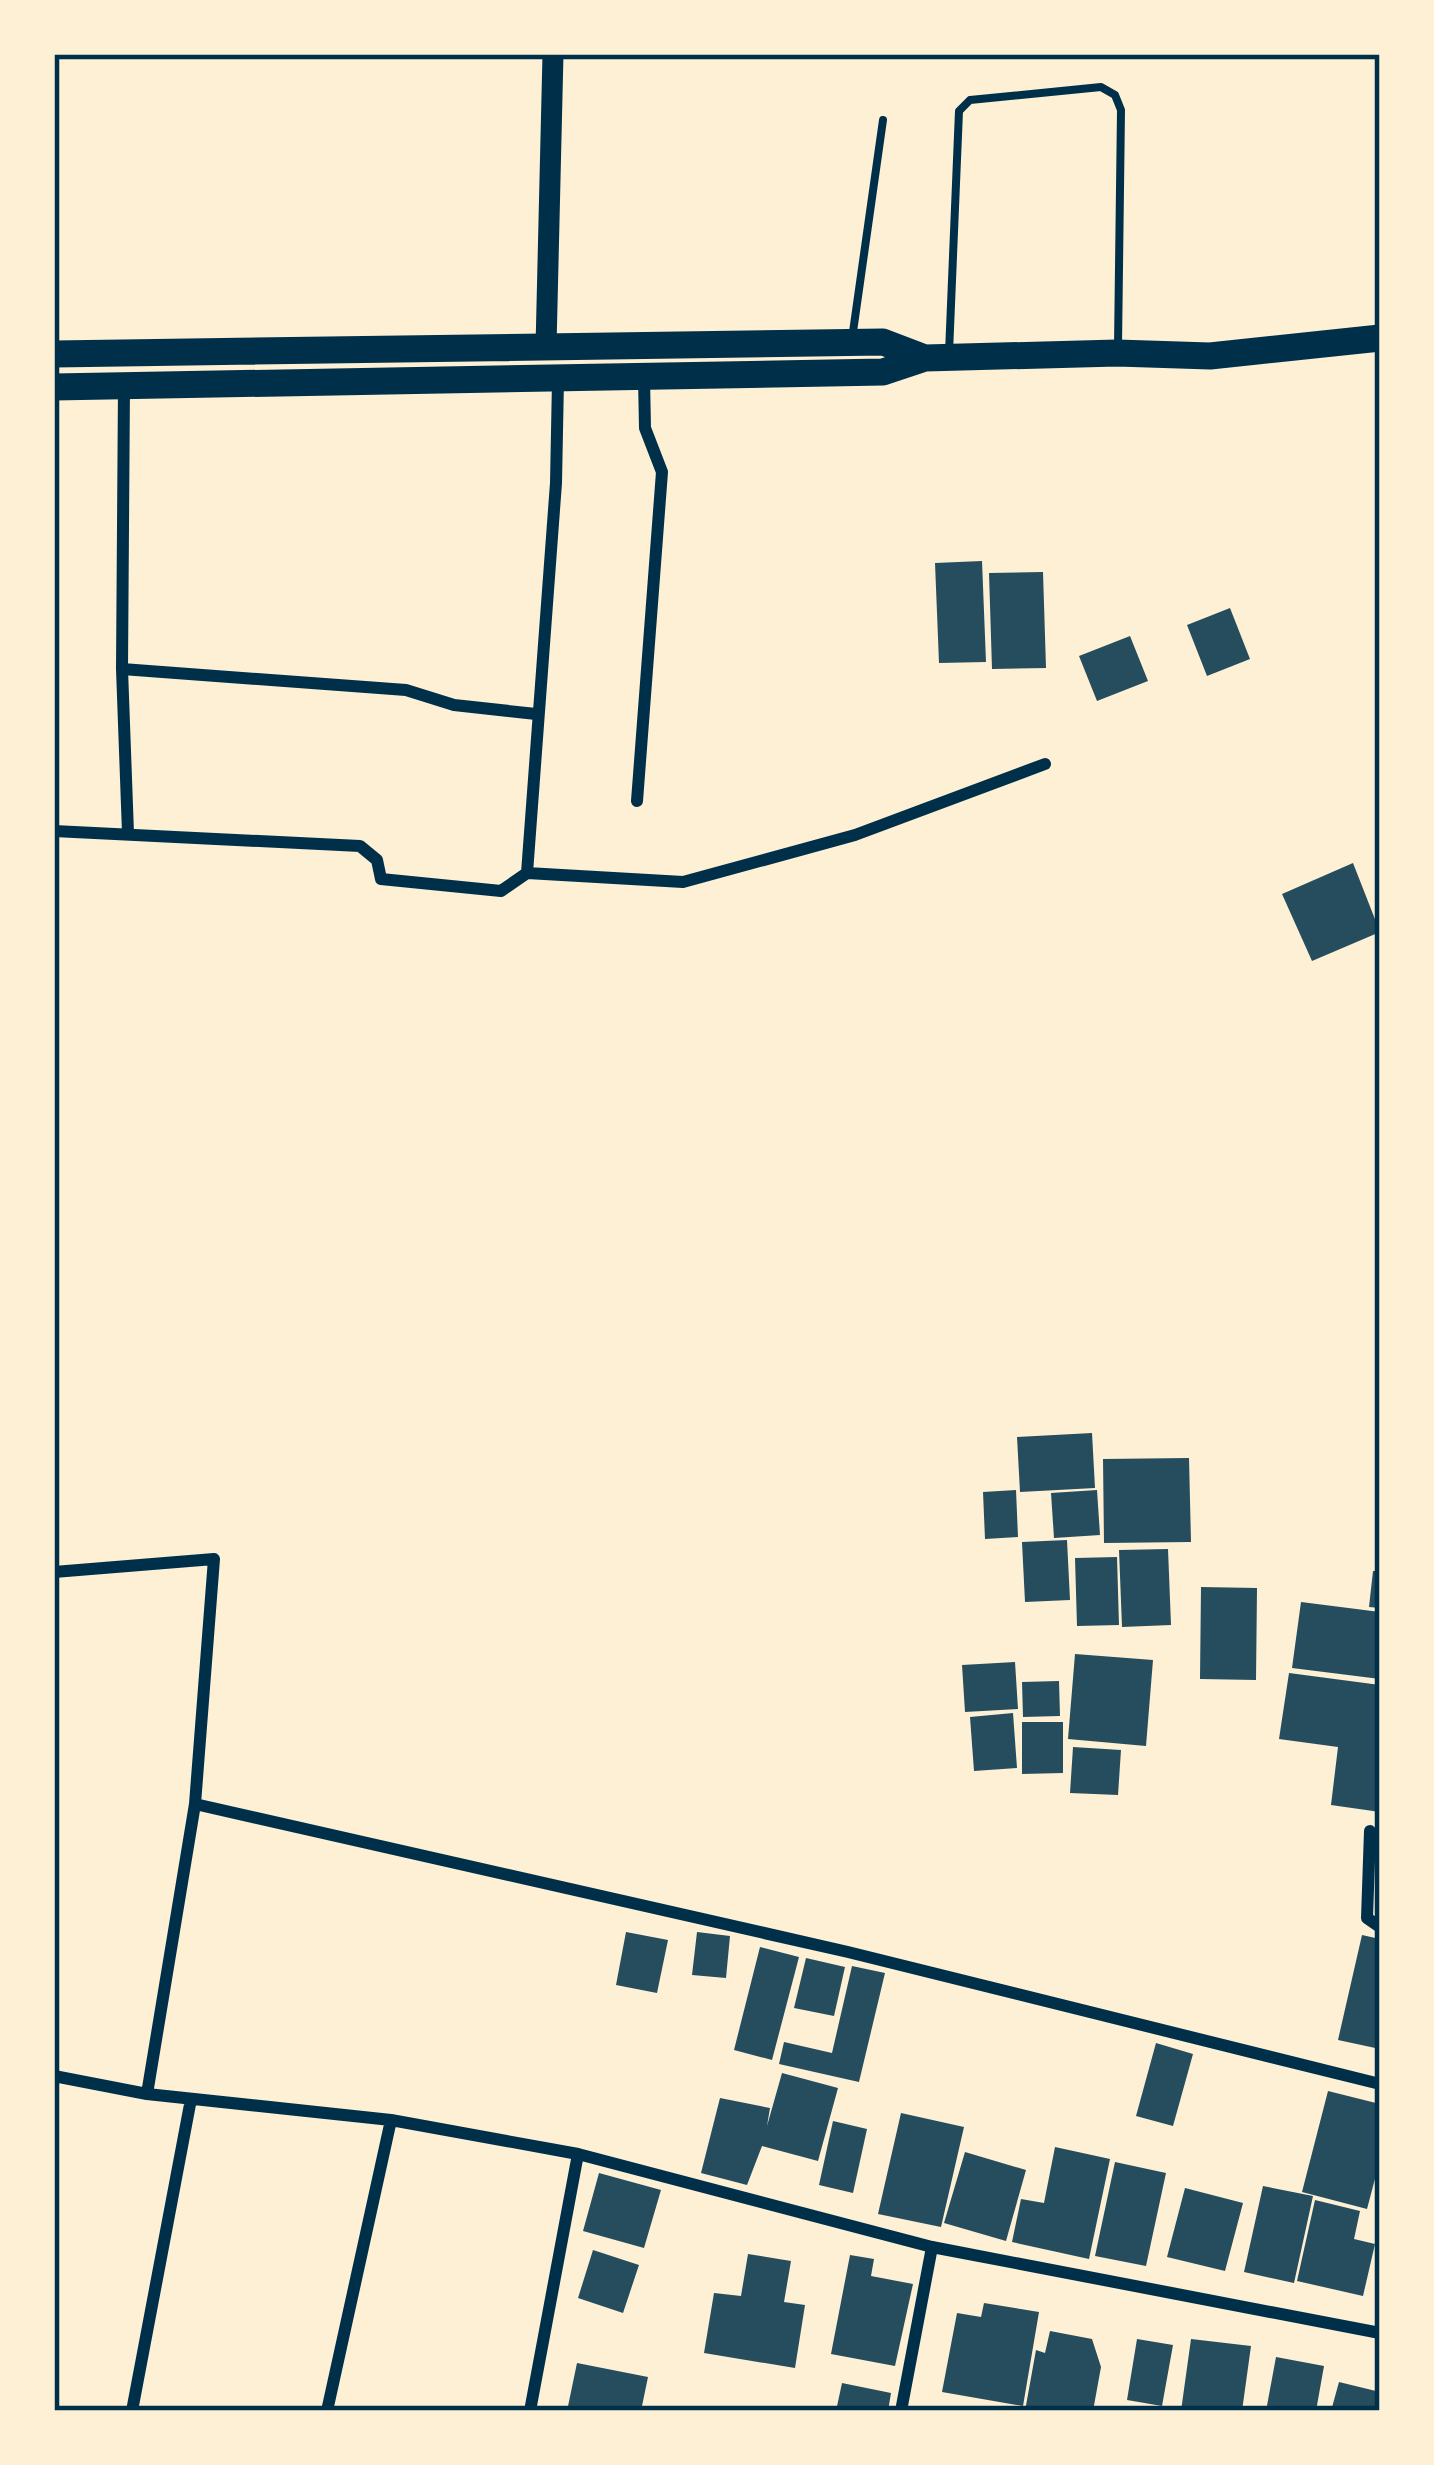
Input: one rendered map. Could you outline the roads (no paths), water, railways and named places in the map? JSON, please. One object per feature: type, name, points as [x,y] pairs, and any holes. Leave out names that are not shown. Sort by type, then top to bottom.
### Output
[{"type":"highway","points":[[54,387],[883,372],[937,358],[1118,353],[1210,356],[1380,338]]},
{"type":"highway","points":[[54,354],[883,342],[937,358]]},
{"type":"street","points":[[546,347],[554,54]]},
{"type":"street","points":[[637,801],[662,472],[645,428],[644,376]]},
{"type":"street","points":[[527,873],[556,483],[558,378]]},
{"type":"street","points":[[124,385],[122,668],[128,833]]},
{"type":"street","points":[[122,668],[406,690],[454,705],[536,714]]},
{"type":"street","points":[[54,831],[360,847],[377,860],[381,879],[500,891],[527,873],[683,882],[855,835],[1046,764]]},
{"type":"street","points":[[54,1572],[214,1559],[195,1804],[147,2094]]},
{"type":"street","points":[[195,1804],[848,1952],[1380,2084]]},
{"type":"street","points":[[1370,1832],[1367,1918],[1380,1928]]},
{"type":"street","points":[[54,2076],[147,2094],[391,2120],[578,2154],[932,2247],[1380,2333]]},
{"type":"street","points":[[132,2411],[191,2099]]},
{"type":"street","points":[[327,2411],[391,2120]]},
{"type":"street","points":[[530,2411],[578,2154]]},
{"type":"street","points":[[902,2411],[932,2247]]},
{"type":"lane","points":[[937,358],[959,111],[970,100],[1101,87],[1114,95],[1121,110],[1118,353]]},
{"type":"lane","points":[[852,343],[883,121]]}]
